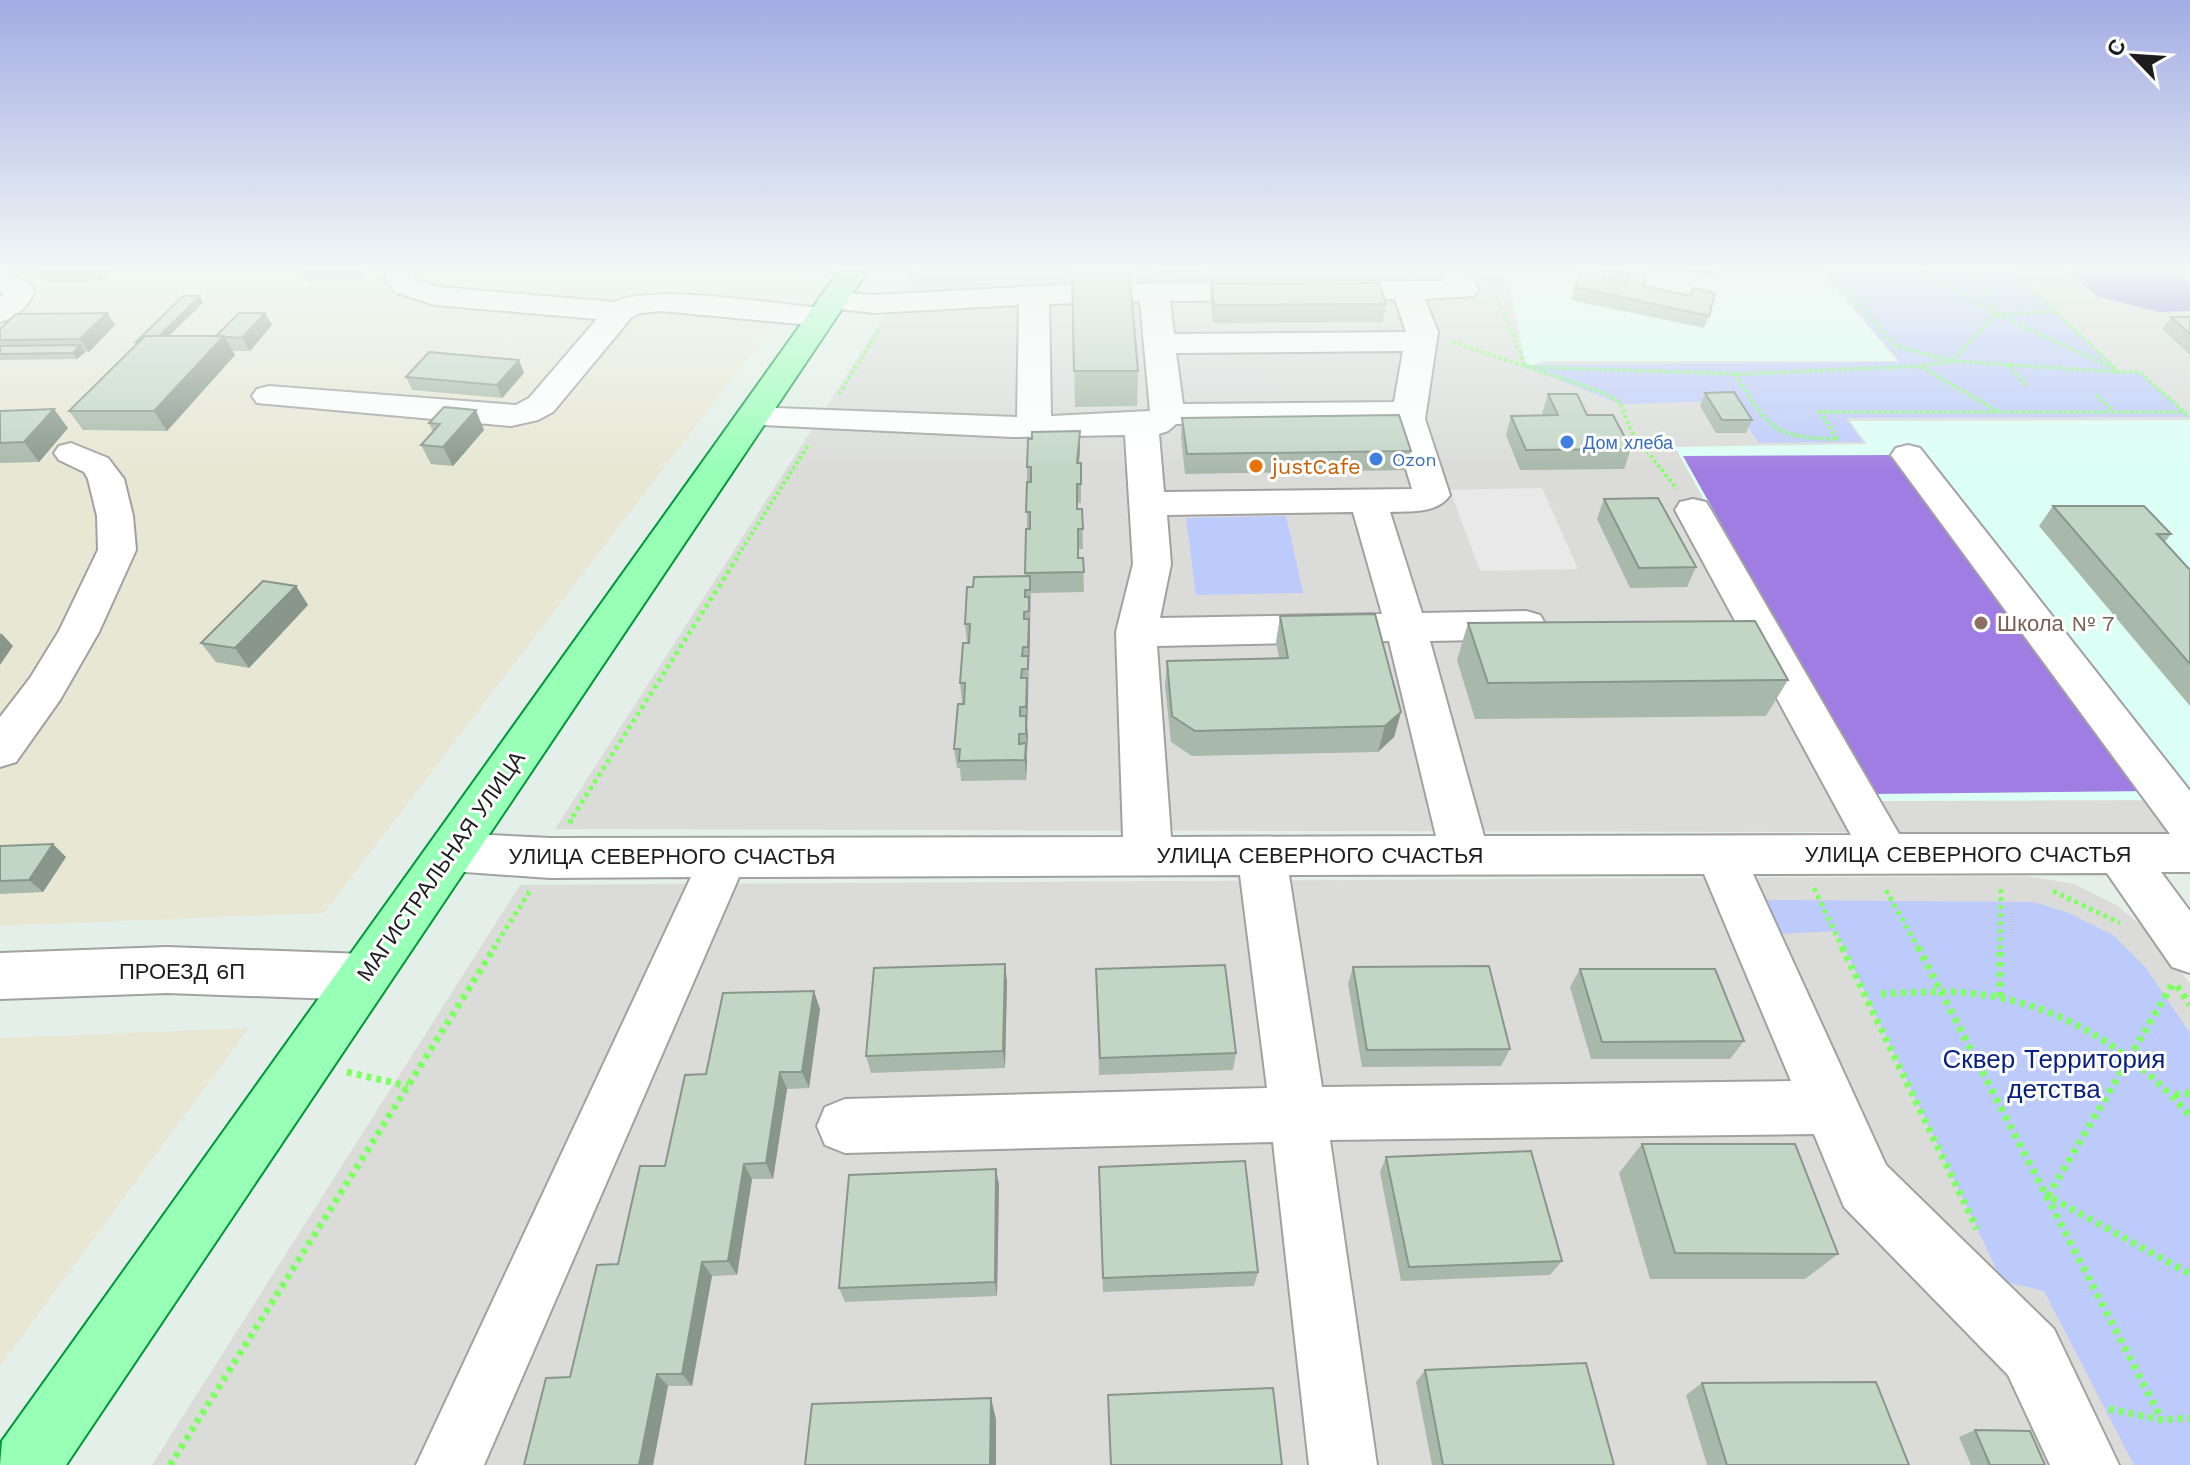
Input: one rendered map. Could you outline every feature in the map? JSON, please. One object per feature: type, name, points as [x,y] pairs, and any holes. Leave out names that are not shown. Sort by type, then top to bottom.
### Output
[{"type":"main road","name":"МАГИСТРАЛЬНАЯ УЛИЦА","points":[[26,1465],[808,335]]},
{"type":"street","points":[[269,396],[511,416],[541,405],[600,335]]},
{"type":"street","points":[[1034,335],[1034,427]]},
{"type":"street","points":[[1148,856],[1136,632],[1152,564],[1146,504],[1160,344],[1156,335]]},
{"type":"street","points":[[1160,344],[1406,342],[1419,335]]},
{"type":"street","points":[[1146,504],[1420,500],[1432,495],[1408,419],[1422,335]]},
{"type":"street","points":[[752,417],[823,422],[1034,427],[1382,410],[1401,413],[1408,419]]},
{"type":"street","points":[[0,750],[45,689],[79,632],[117,550],[115,516],[106,479],[96,465],[71,453]]},
{"type":"street","points":[[1908,455],[2190,825]]},
{"type":"street","points":[[1368,501],[1406,626],[1465,855]]},
{"type":"street","points":[[1693,510],[1756,622],[1883,868]]},
{"type":"street","points":[[1708,622],[1756,622]]},
{"type":"street","points":[[1136,632],[1565,624]]},
{"type":"street","name":"УЛИЦА СЕВЕРНОГО СЧАСТЬЯ","points":[[451,852],[560,839],[724,857],[1720,855],[1883,868],[2120,853],[2190,853]]},
{"type":"street","points":[[2120,853],[2177,968]]},
{"type":"street","points":[[1720,855],[1865,1186],[2031,1352],[2098,1442]]},
{"type":"street","points":[[1262,856],[1343,1465]]},
{"type":"street","points":[[450,1465],[724,857]]},
{"type":"street","name":"ПРОЕЗД 6П","points":[[0,976],[181,970],[364,977]]},
{"type":"street","points":[[845,1126],[1298,1114],[1832,1107]]},
{"type":"path","points":[[170,1465],[875,335]]},
{"type":"path","points":[[1426,335],[1602,392],[1620,402],[1631,431],[1693,510]]},
{"type":"path","points":[[1513,335],[1526,367]]},
{"type":"path","points":[[1886,335],[1895,346],[1952,361],[2140,372],[2190,417]]},
{"type":"path","points":[[1526,367],[1734,374],[1921,366],[1952,361],[1976,335]]},
{"type":"path","points":[[2041,335],[2119,372]]},
{"type":"path","points":[[2081,335],[2119,372]]},
{"type":"path","points":[[2007,364],[2027,386]]},
{"type":"path","points":[[1921,366],[2000,412]]},
{"type":"path","points":[[1734,374],[1770,426],[1782,435],[1802,439],[1838,439],[1820,412],[2184,412]]},
{"type":"path","points":[[2096,395],[2115,412]]},
{"type":"path","points":[[560,839],[585,821]]},
{"type":"path","points":[[1883,868],[2162,1420]]},
{"type":"path","points":[[2000,997],[2001,882]]},
{"type":"path","points":[[1811,883],[1982,1238]]},
{"type":"path","points":[[2038,887],[2084,903],[2132,930]]},
{"type":"path","points":[[2177,968],[2190,1005]]},
{"type":"path","points":[[2048,1196],[2177,968]]},
{"type":"path","points":[[1881,994],[1943,992],[2000,997],[2036,1007],[2094,1032],[2129,1055],[2174,1095],[2190,1116]]},
{"type":"path","points":[[306,1063],[408,1086]]},
{"type":"path","points":[[2174,1095],[2190,1093]]},
{"type":"path","points":[[2048,1196],[2190,1274]]},
{"type":"path","points":[[2098,1442],[2105,1408],[2162,1420],[2190,1418]]},
{"type":"shaded area","points":[[0,335],[765,335],[324,913],[0,926]]},
{"type":"shaded area","points":[[872,335],[2190,335],[2190,833],[555,829]]},
{"type":"shaded area","points":[[1520,335],[1875,335],[1897,361],[1543,361],[1526,367]]},
{"type":"shaded area","name":"Школа № 7","points":[[2190,420],[2190,800],[1870,801],[1675,447],[1867,444],[1850,421]]},
{"type":"shaded area","points":[[1897,455],[2153,791],[1873,794],[1683,456]]},
{"type":"shaded area","points":[[1542,488],[1578,569],[1480,571],[1450,490]]},
{"type":"shaded area","points":[[2026,876],[2074,884],[2116,905],[2158,938],[2190,984],[2190,1465],[152,1465],[520,885]]},
{"type":"shaded area","points":[[249,1028],[0,1366],[0,1038]]},
{"type":"green space","points":[[1878,335],[2082,335],[2119,371],[2140,372],[2190,417],[1846,418],[1863,442],[1759,443],[1729,401],[1620,404],[1521,365],[1900,362]]},
{"type":"green space","points":[[1286,516],[1303,593],[1196,595],[1186,518]]},
{"type":"green space","name":"Сквер Территория детства","points":[[1763,900],[2034,902],[2069,913],[2113,935],[2146,968],[2190,1033],[2190,1465],[2134,1465],[2044,1291],[2002,1281],[1836,931],[1780,934]]},
{"type":"building","points":[[0,335],[84,335],[80,339],[0,340]]},
{"type":"building","points":[[217,335],[244,335],[242,338]]},
{"type":"building","points":[[1073,335],[1135,335],[1138,371],[1074,371]]},
{"type":"building","points":[[145,336],[224,336],[154,411],[69,411]]},
{"type":"building","points":[[80,345],[73,353],[0,354],[0,346]]},
{"type":"building","points":[[429,352],[519,360],[497,385],[406,377]]},
{"type":"building","points":[[1734,392],[1752,420],[1722,420],[1705,393]]},
{"type":"building","points":[[1548,394],[1577,394],[1587,415],[1613,415],[1631,449],[1526,450],[1511,416],[1558,415]]},
{"type":"building","points":[[444,407],[476,410],[443,447],[421,445],[440,424],[429,423]]},
{"type":"building","points":[[54,409],[24,442],[0,443],[0,411]]},
{"type":"building","points":[[1399,415],[1411,451],[1187,454],[1182,418]]},
{"type":"building","points":[[1080,431],[1077,463],[1081,463],[1081,484],[1077,484],[1077,509],[1082,509],[1083,529],[1078,529],[1078,558],[1083,558],[1084,572],[1025,573],[1026,529],[1030,529],[1030,512],[1026,512],[1027,482],[1031,482],[1031,467],[1027,467],[1028,439],[1032,439],[1032,432]]},
{"type":"building","points":[[1658,498],[1696,567],[1639,568],[1604,499]]},
{"type":"building","points":[[2053,506],[2144,506],[2171,534],[2157,534],[2190,570],[2190,664]]},
{"type":"building","points":[[1030,576],[1030,590],[1025,590],[1025,597],[1029,597],[1029,611],[1024,612],[1024,619],[1029,619],[1028,647],[1023,647],[1022,656],[1028,656],[1028,669],[1022,669],[1021,678],[1027,678],[1026,707],[1020,707],[1020,716],[1026,716],[1026,734],[1019,734],[1019,744],[1026,743],[1025,760],[959,761],[960,749],[954,749],[958,704],[964,704],[965,683],[960,683],[963,643],[969,643],[970,624],[965,624],[967,587],[973,587],[974,577]]},
{"type":"building","points":[[263,581],[296,586],[235,648],[201,643]]},
{"type":"building","points":[[1375,614],[1401,712],[1385,726],[1195,731],[1172,716],[1167,661],[1288,658],[1280,616]]},
{"type":"building","points":[[1755,621],[1788,680],[1488,683],[1468,623]]},
{"type":"building","points":[[53,844],[29,880],[0,881],[0,846]]},
{"type":"building","points":[[1005,964],[1003,1051],[866,1056],[874,968]]},
{"type":"building","points":[[1225,965],[1236,1053],[1100,1058],[1096,969]]},
{"type":"building","points":[[1489,966],[1510,1049],[1367,1050],[1353,967]]},
{"type":"building","points":[[1580,969],[1715,969],[1744,1041],[1602,1042]]},
{"type":"building","points":[[814,991],[802,1072],[780,1072],[766,1163],[744,1164],[728,1261],[702,1262],[682,1374],[657,1374],[639,1465],[524,1465],[546,1378],[570,1377],[597,1265],[618,1264],[640,1166],[665,1166],[685,1075],[706,1074],[723,993]]},
{"type":"building","points":[[1642,1144],[1795,1144],[1838,1254],[1675,1253]]},
{"type":"building","points":[[1531,1151],[1562,1261],[1409,1267],[1386,1157]]},
{"type":"building","points":[[1245,1161],[1258,1272],[1103,1278],[1099,1167]]},
{"type":"building","points":[[996,1169],[995,1282],[839,1288],[849,1175]]},
{"type":"building","points":[[1586,1363],[1614,1465],[1443,1465],[1425,1370]]},
{"type":"building","points":[[1876,1382],[1909,1465],[1727,1465],[1702,1383]]},
{"type":"building","points":[[1273,1388],[1282,1465],[1111,1465],[1108,1395]]},
{"type":"building","points":[[991,1398],[990,1465],[805,1465],[812,1404]]},
{"type":"building","points":[[1975,1430],[2030,1431],[2045,1465],[1990,1465]]},
{"type":"place","name":"Дом хлеба","points":[[1567,442]]},
{"type":"place","name":"Ozon","points":[[1376,459]]},
{"type":"place","name":"justCafe","points":[[1256,466]]},
{"type":"place","name":"Школа № 7","points":[[1981,623]]}]
